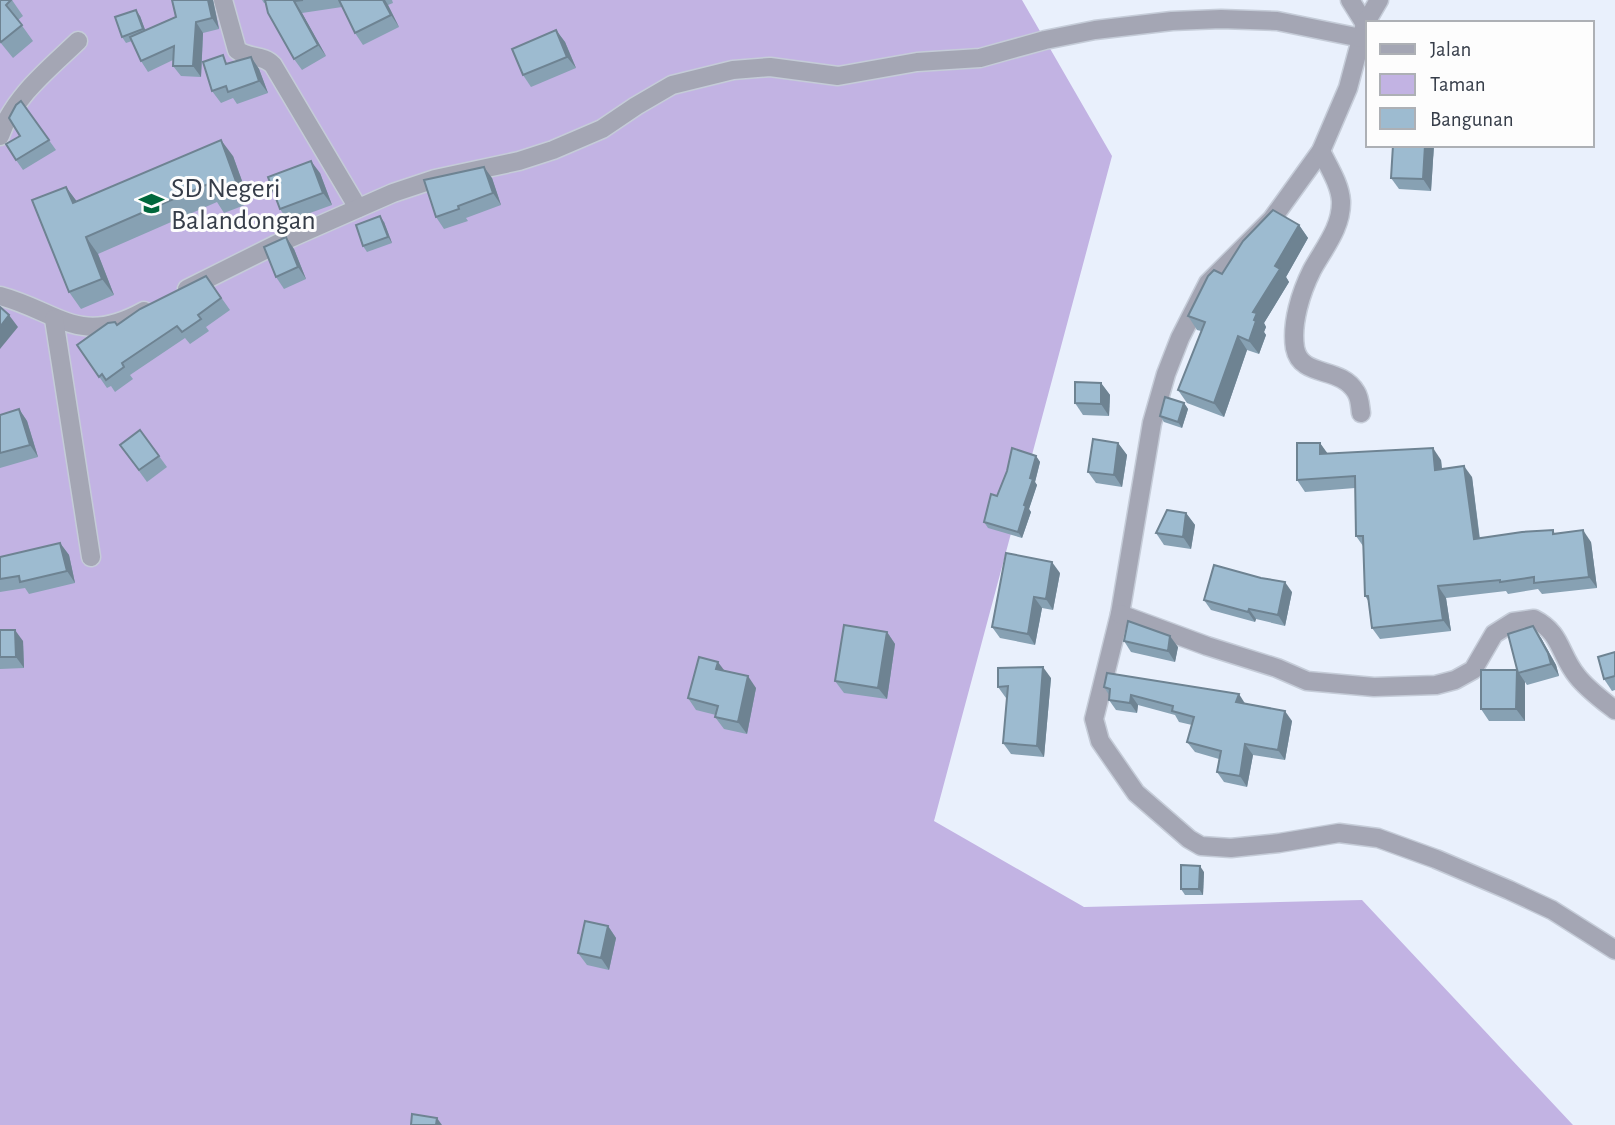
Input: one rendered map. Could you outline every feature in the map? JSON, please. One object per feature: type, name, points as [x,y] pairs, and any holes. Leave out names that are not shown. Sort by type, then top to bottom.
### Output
[{"type":"street","points":[[223,0],[237,50],[243,55],[263,58],[273,65],[358,208]]},
{"type":"street","points":[[1350,0],[1363,31]]},
{"type":"street","points":[[1368,21],[1379,0]]},
{"type":"street","points":[[176,294],[277,244],[393,193],[435,179],[519,161],[552,150],[602,129],[635,106],[673,85],[733,70],[770,67],[838,76],[917,62],[980,58],[1045,40],[1113,27],[1185,21],[1277,21],[1363,31]]},
{"type":"street","points":[[1366,25],[1348,88],[1321,151],[1272,219],[1208,283],[1180,338],[1166,374],[1152,424],[1120,614],[1094,719],[1097,736],[1136,793],[1189,839],[1201,846],[1212,848],[1279,843],[1339,833],[1378,838],[1519,894],[1552,910],[1615,950]]},
{"type":"street","points":[[0,136],[6,120],[20,100],[78,41]]},
{"type":"street","points":[[1321,151],[1341,200],[1339,220],[1311,273],[1293,332],[1299,360],[1306,368],[1345,378],[1358,394],[1361,413]]},
{"type":"street","points":[[0,296],[54,319],[81,327],[107,326],[127,320],[154,305]]},
{"type":"street","points":[[54,319],[90,558]]},
{"type":"street","points":[[1120,614],[1277,668],[1307,681],[1374,687],[1436,685],[1455,680],[1473,670],[1494,634],[1513,622],[1534,619],[1555,634],[1563,654],[1577,676],[1615,710]]},
{"type":"green space","points":[[0,0],[1022,0],[1112,156],[934,821],[1084,907],[1362,900],[1573,1125],[0,1125]]},
{"type":"building","points":[[0,0],[11,0],[6,5],[22,25],[1,42],[0,40]]},
{"type":"building","points":[[172,0],[208,0],[212,18],[196,22],[193,66],[173,66],[174,46],[141,61],[130,37],[176,17]]},
{"type":"building","points":[[265,0],[303,0],[294,1],[318,45],[294,59],[268,13]]},
{"type":"building","points":[[339,0],[383,0],[391,15],[355,33]]},
{"type":"building","points":[[136,10],[143,29],[122,37],[115,17]]},
{"type":"building","points":[[556,30],[567,57],[523,75],[512,49]]},
{"type":"building","points":[[223,55],[226,64],[251,57],[259,81],[228,92],[226,86],[212,91],[203,62]]},
{"type":"building","points":[[21,101],[49,140],[16,160],[6,144],[20,136],[9,118]]},
{"type":"building","points":[[221,140],[238,187],[212,196],[208,184],[86,237],[102,279],[69,292],[32,200],[66,187],[73,203]]},
{"type":"building","points":[[1393,147],[1425,147],[1423,179],[1391,178]]},
{"type":"building","points":[[311,161],[323,193],[280,209],[268,177]]},
{"type":"building","points":[[484,167],[493,193],[436,217],[424,180]]},
{"type":"building","points":[[1273,210],[1299,225],[1275,266],[1280,269],[1253,312],[1257,313],[1254,320],[1256,321],[1249,341],[1238,336],[1214,403],[1178,390],[1205,322],[1188,316],[1208,276],[1214,270],[1222,274],[1243,241]]},
{"type":"building","points":[[380,216],[388,237],[363,246],[356,225]]},
{"type":"building","points":[[286,237],[298,267],[276,277],[264,247]]},
{"type":"building","points":[[206,276],[221,298],[198,315],[201,319],[182,332],[177,326],[122,363],[124,367],[106,380],[102,374],[99,377],[77,345],[108,323],[115,322],[117,325],[140,309]]},
{"type":"building","points":[[0,307],[9,315],[0,327]]},
{"type":"building","points":[[1075,382],[1101,383],[1101,404],[1075,403]]},
{"type":"building","points":[[1165,397],[1184,403],[1178,422],[1160,416]]},
{"type":"building","points":[[19,409],[30,445],[0,453],[0,415]]},
{"type":"building","points":[[140,430],[159,456],[139,470],[120,445]]},
{"type":"building","points":[[1093,439],[1118,443],[1114,475],[1088,472]]},
{"type":"building","points":[[1297,443],[1320,443],[1320,454],[1433,448],[1435,470],[1464,466],[1474,539],[1522,532],[1553,530],[1553,534],[1583,530],[1589,577],[1534,583],[1534,577],[1438,586],[1443,620],[1372,628],[1368,596],[1365,596],[1363,536],[1356,536],[1355,476],[1297,480]]},
{"type":"building","points":[[1012,448],[1036,456],[1030,478],[1033,479],[1018,532],[984,522],[991,494],[997,496],[1007,471]]},
{"type":"building","points":[[1167,510],[1186,513],[1183,537],[1156,533]]},
{"type":"building","points":[[60,543],[67,571],[20,582],[19,576],[0,579],[0,557]]},
{"type":"building","points":[[1006,553],[1052,562],[1046,599],[1034,597],[1028,634],[992,627]]},
{"type":"building","points":[[1214,565],[1285,582],[1278,615],[1249,609],[1248,612],[1204,600]]},
{"type":"building","points":[[1128,621],[1170,636],[1168,651],[1124,641]]},
{"type":"building","points":[[844,625],[887,632],[878,688],[835,681]]},
{"type":"building","points":[[1533,626],[1551,664],[1518,673],[1508,634]]},
{"type":"building","points":[[0,630],[15,630],[16,657],[0,657]]},
{"type":"building","points":[[1615,652],[1615,676],[1604,679],[1598,657]]},
{"type":"building","points":[[699,657],[718,662],[716,669],[748,676],[738,722],[715,717],[718,706],[688,698]]},
{"type":"building","points":[[1043,667],[1037,746],[1003,743],[1008,686],[998,687],[998,668]]},
{"type":"building","points":[[1481,670],[1517,670],[1516,709],[1481,709]]},
{"type":"building","points":[[1107,673],[1239,694],[1236,702],[1285,711],[1278,750],[1245,744],[1240,776],[1217,772],[1221,751],[1187,742],[1194,717],[1172,711],[1173,706],[1131,695],[1130,703],[1109,700],[1110,689],[1104,687]]},
{"type":"building","points":[[1181,865],[1200,866],[1199,889],[1181,889]]},
{"type":"building","points":[[585,921],[608,926],[601,958],[578,953]]},
{"type":"building","points":[[412,1114],[437,1118],[436,1125],[411,1125]]},
{"type":"place","name":"SD Negeri Balandongan","points":[[151,203]]}]
